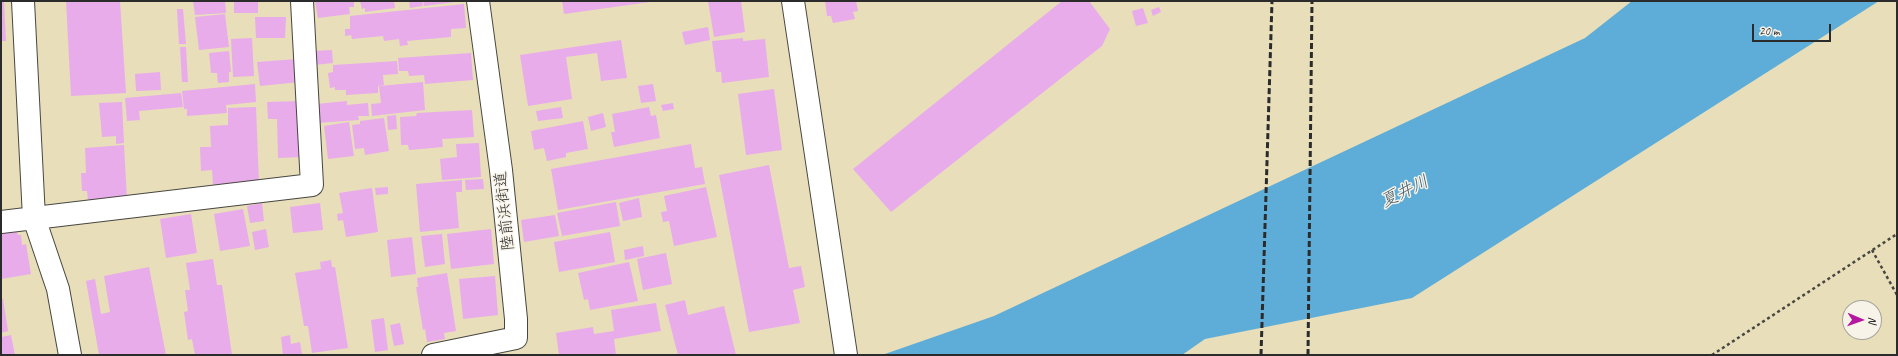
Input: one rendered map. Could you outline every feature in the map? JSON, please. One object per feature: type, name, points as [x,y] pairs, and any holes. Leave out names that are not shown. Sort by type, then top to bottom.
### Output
[{"type":"street","points":[[23,1],[34,218],[58,289],[70,355]]},
{"type":"street","points":[[1,222],[312,185],[302,1]]},
{"type":"street","name":"陸前浜街道","points":[[433,355],[516,338],[516,319],[501,170],[478,1]]},
{"type":"street","points":[[793,1],[846,355]]},
{"type":"path","points":[[1712,355],[1897,234]]},
{"type":"path","points":[[1872,250],[1897,295]]},
{"type":"water","name":"夏井川","points":[[1632,1],[1879,1],[1412,298],[1205,339],[1182,355],[882,355],[994,316],[1585,38]]},
{"type":"building","points":[[66,1],[120,1],[126,93],[71,96]]},
{"type":"building","points":[[193,1],[225,1],[226,13],[195,15]]},
{"type":"building","points":[[258,1],[258,13],[234,13],[234,2]]},
{"type":"building","points":[[315,1],[354,1],[354,7],[349,7],[350,14],[318,18]]},
{"type":"building","points":[[360,1],[394,1],[395,8],[365,12],[365,8],[362,9]]},
{"type":"building","points":[[409,1],[422,1],[423,6],[410,8]]},
{"type":"building","points":[[423,1],[455,1],[455,2],[424,6]]},
{"type":"building","points":[[562,1],[650,1],[650,2],[564,14]]},
{"type":"building","points":[[708,1],[741,1],[745,32],[714,37]]},
{"type":"building","points":[[825,1],[856,1],[858,11],[853,12],[855,19],[833,23],[831,16],[827,16]]},
{"type":"building","points":[[1062,1],[1089,1],[1110,29],[1102,46],[891,212],[853,169]]},
{"type":"building","points":[[1,2],[4,2],[6,41],[1,41]]},
{"type":"building","points":[[464,4],[466,28],[451,29],[451,37],[407,41],[408,45],[400,46],[399,39],[384,41],[383,36],[352,39],[351,35],[345,36],[345,29],[350,29],[350,16]]},
{"type":"building","points":[[1159,7],[1161,12],[1153,16],[1151,10]]},
{"type":"building","points":[[1143,8],[1148,23],[1136,26],[1132,11]]},
{"type":"building","points":[[177,9],[183,9],[186,44],[179,44]]},
{"type":"building","points":[[225,14],[229,47],[199,50],[195,17]]},
{"type":"building","points":[[255,17],[286,17],[285,38],[256,38]]},
{"type":"building","points":[[708,27],[710,40],[685,45],[682,32]]},
{"type":"building","points":[[252,38],[254,76],[233,77],[231,39]]},
{"type":"building","points":[[743,38],[743,41],[765,39],[769,77],[722,83],[721,72],[716,72],[712,41]]},
{"type":"building","points":[[621,40],[627,78],[601,81],[597,53],[566,57],[572,99],[528,106],[520,55]]},
{"type":"building","points":[[180,47],[186,47],[188,82],[182,82]]},
{"type":"building","points":[[332,50],[333,63],[314,65],[313,51]]},
{"type":"building","points":[[229,51],[231,72],[229,72],[229,82],[218,83],[217,73],[211,73],[209,53]]},
{"type":"building","points":[[471,53],[473,80],[425,84],[424,75],[409,76],[408,71],[399,71],[398,58]]},
{"type":"building","points":[[297,59],[300,82],[260,86],[257,62]]},
{"type":"building","points":[[397,61],[398,74],[383,75],[384,85],[378,86],[378,93],[346,95],[346,90],[335,90],[335,87],[330,88],[328,73],[333,72],[333,65]]},
{"type":"building","points":[[160,72],[161,90],[136,91],[135,74]]},
{"type":"building","points":[[423,82],[425,110],[372,116],[371,104],[381,103],[379,86]]},
{"type":"building","points":[[255,84],[256,102],[226,105],[227,113],[187,116],[187,109],[184,109],[182,91]]},
{"type":"building","points":[[653,84],[656,101],[641,103],[638,86]]},
{"type":"building","points":[[774,89],[782,150],[746,155],[738,94]]},
{"type":"building","points":[[181,93],[183,107],[139,111],[140,120],[127,121],[125,98]]},
{"type":"building","points":[[301,101],[303,157],[278,158],[277,119],[268,119],[267,102]]},
{"type":"building","points":[[347,101],[347,105],[368,103],[369,116],[358,116],[359,120],[317,123],[316,104]]},
{"type":"building","points":[[122,102],[124,143],[116,144],[116,136],[102,137],[99,103]]},
{"type":"building","points":[[673,103],[674,109],[663,111],[661,105]]},
{"type":"building","points":[[256,107],[259,183],[213,185],[212,170],[201,171],[200,147],[211,147],[210,126],[228,125],[228,108]]},
{"type":"building","points":[[561,107],[563,118],[538,121],[536,111]]},
{"type":"building","points":[[649,107],[651,116],[656,115],[660,138],[614,147],[611,132],[615,132],[612,114]]},
{"type":"building","points":[[472,110],[474,137],[442,139],[443,147],[409,150],[408,145],[401,145],[400,117],[416,116],[417,113]]},
{"type":"building","points":[[603,113],[606,127],[591,131],[588,117]]},
{"type":"building","points":[[396,115],[397,129],[388,130],[387,116]]},
{"type":"building","points":[[384,118],[389,151],[365,155],[364,148],[355,149],[352,125],[360,124],[360,121]]},
{"type":"building","points":[[583,121],[588,149],[566,153],[566,157],[547,161],[544,148],[534,150],[531,131]]},
{"type":"building","points":[[349,122],[354,156],[328,159],[324,126]]},
{"type":"building","points":[[479,143],[481,177],[442,180],[440,159],[457,157],[456,144]]},
{"type":"building","points":[[691,144],[695,168],[702,167],[705,184],[558,210],[551,169]]},
{"type":"building","points":[[124,145],[127,199],[88,201],[87,191],[82,191],[81,173],[86,173],[85,148]]},
{"type":"building","points":[[769,165],[789,268],[801,266],[805,287],[793,290],[800,323],[749,332],[719,175]]},
{"type":"building","points":[[483,179],[484,189],[466,190],[465,180]]},
{"type":"building","points":[[462,180],[462,192],[456,192],[459,228],[420,232],[416,184]]},
{"type":"building","points":[[388,187],[388,194],[376,195],[375,188]]},
{"type":"building","points":[[706,187],[717,237],[674,246],[669,221],[663,222],[661,212],[667,211],[664,196]]},
{"type":"building","points":[[372,188],[378,232],[346,237],[343,220],[338,221],[337,214],[343,213],[339,193]]},
{"type":"building","points":[[639,198],[642,217],[623,221],[619,203]]},
{"type":"building","points":[[616,202],[620,226],[562,236],[557,213]]},
{"type":"building","points":[[262,203],[264,221],[250,223],[247,206]]},
{"type":"building","points":[[320,203],[323,230],[293,233],[290,207]]},
{"type":"building","points":[[243,209],[250,246],[220,251],[214,214]]},
{"type":"building","points":[[191,214],[197,253],[166,258],[160,219]]},
{"type":"building","points":[[555,215],[559,236],[524,242],[521,220]]},
{"type":"building","points":[[266,229],[269,247],[255,250],[252,232]]},
{"type":"building","points":[[491,229],[494,264],[451,269],[447,234]]},
{"type":"building","points":[[17,232],[18,235],[21,235],[22,245],[26,244],[31,274],[1,279],[1,234]]},
{"type":"building","points":[[610,232],[615,262],[559,272],[554,242]]},
{"type":"building","points":[[442,234],[445,264],[425,267],[421,236]]},
{"type":"building","points":[[412,237],[416,274],[391,277],[387,240]]},
{"type":"building","points":[[643,246],[644,256],[625,260],[624,250]]},
{"type":"building","points":[[666,253],[672,284],[643,290],[637,259]]},
{"type":"building","points":[[213,259],[217,285],[222,285],[232,355],[195,355],[192,339],[188,340],[184,312],[188,311],[185,290],[190,290],[186,263]]},
{"type":"building","points":[[331,260],[332,267],[335,267],[348,348],[312,353],[308,326],[304,326],[295,273],[321,269],[320,262]]},
{"type":"building","points":[[629,262],[638,301],[590,310],[588,299],[584,300],[578,273]]},
{"type":"building","points":[[149,267],[166,355],[99,355],[86,281],[95,279],[101,314],[110,312],[104,276]]},
{"type":"building","points":[[447,273],[456,331],[444,333],[445,339],[427,342],[425,329],[423,330],[416,287],[418,287],[417,278]]},
{"type":"building","points":[[495,276],[498,315],[463,319],[459,279]]},
{"type":"building","points":[[1,299],[3,299],[8,331],[1,333]]},
{"type":"building","points":[[685,300],[688,315],[724,306],[736,355],[678,355],[665,305]]},
{"type":"building","points":[[656,303],[661,331],[614,339],[616,355],[559,355],[556,333],[593,327],[594,334],[614,331],[611,310]]},
{"type":"building","points":[[384,318],[388,350],[375,352],[371,320]]},
{"type":"building","points":[[400,323],[404,344],[394,346],[390,325]]},
{"type":"building","points":[[11,335],[15,355],[1,355],[1,337]]},
{"type":"building","points":[[290,335],[291,344],[300,342],[302,355],[283,355],[281,337]]},
{"type":"railway","points":[[1261,355],[1272,1]]},
{"type":"railway","points":[[1308,355],[1312,1]]}]
